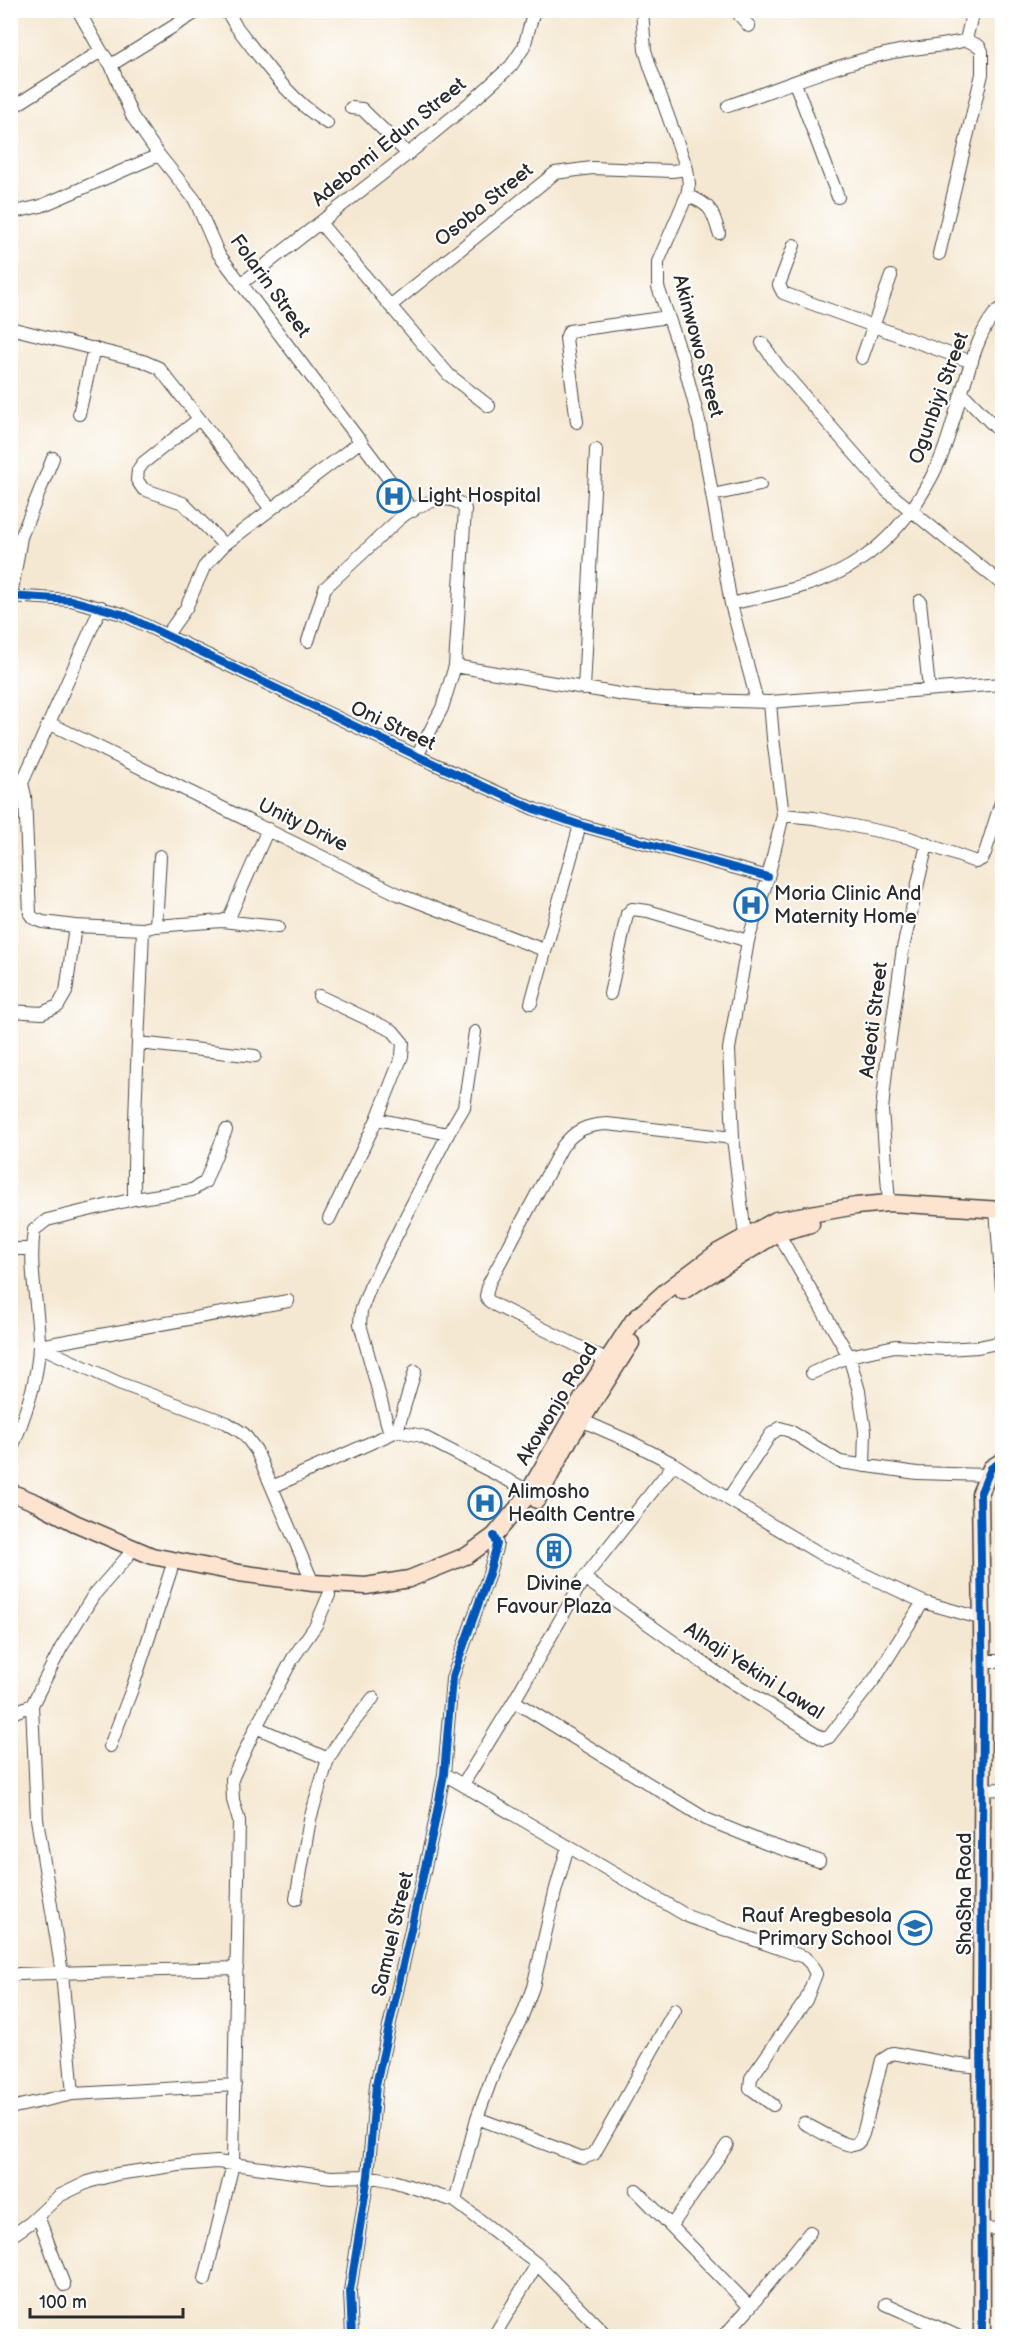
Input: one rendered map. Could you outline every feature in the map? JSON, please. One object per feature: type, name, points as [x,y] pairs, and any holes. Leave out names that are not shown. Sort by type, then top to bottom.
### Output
[{"type":"main road","name":"Akowonjo Road","points":[[10,1501],[106,1547],[171,1570],[329,1595],[354,1595],[408,1587],[439,1577],[470,1563],[520,1522],[538,1498],[569,1440],[606,1360],[633,1321],[699,1264],[745,1235],[776,1220],[827,1210],[889,1203],[999,1215]]},
{"type":"main road","name":"Akowonjo Road","points":[[10,1492],[152,1556],[239,1573],[314,1583],[366,1586],[409,1579],[468,1555],[496,1540],[643,1328],[665,1305],[692,1284],[778,1233],[830,1220],[891,1213],[999,1215]]},
{"type":"main road","points":[[986,1475],[991,1468],[1002,1461]]},
{"type":"main road","name":"ShaSha Road","points":[[983,2336],[981,2067],[983,1619],[980,1494],[986,1475]]},
{"type":"street","name":"Folarin Street","points":[[78,10],[111,66],[132,116],[159,155],[195,200],[219,253],[413,511]]},
{"type":"street","points":[[111,66],[200,10]]},
{"type":"street","points":[[222,10],[230,16],[288,93],[312,114],[327,123]]},
{"type":"street","name":"Adebomi Edun Street","points":[[241,284],[408,154],[511,66],[524,47],[534,10]]},
{"type":"street","name":"Akinwowo Street","points":[[642,10],[645,50],[687,169],[687,195],[658,262],[658,287],[700,424],[731,604],[757,700]]},
{"type":"street","points":[[735,10],[749,26]]},
{"type":"street","points":[[966,40],[973,10]]},
{"type":"street","points":[[728,106],[795,82],[886,54],[942,47],[966,40],[979,46],[982,51],[982,74],[939,254]]},
{"type":"street","points":[[10,109],[101,51]]},
{"type":"street","points":[[795,82],[838,197]]},
{"type":"street","points":[[351,108],[362,109],[408,154]]},
{"type":"street","points":[[10,213],[41,206],[159,155]]},
{"type":"street","name":"Osoba Street","points":[[390,306],[555,173],[592,168],[672,171],[687,169]]},
{"type":"street","points":[[687,195],[706,203],[713,213],[719,233]]},
{"type":"street","points":[[320,223],[449,375],[489,406]]},
{"type":"street","points":[[794,245],[779,285],[783,293],[972,362]]},
{"type":"street","points":[[862,358],[891,276]]},
{"type":"street","name":"Ogunbiyi Street","points":[[731,604],[793,588],[841,572],[860,561],[912,512],[947,446],[979,341],[991,318],[1002,308]]},
{"type":"street","points":[[577,423],[566,338],[569,331],[668,317]]},
{"type":"street","points":[[10,328],[143,361],[159,368],[271,509]]},
{"type":"street","points":[[762,343],[778,366],[887,491],[1002,584]]},
{"type":"street","points":[[79,414],[94,348]]},
{"type":"street","points":[[963,394],[1002,434]]},
{"type":"street","points":[[199,419],[142,463],[138,470],[137,480],[143,489],[183,503],[224,545]]},
{"type":"street","points":[[166,636],[186,608],[204,567],[224,545],[361,441]]},
{"type":"street","points":[[584,689],[596,450]]},
{"type":"street","points":[[11,596],[21,537],[53,458]]},
{"type":"street","points":[[712,495],[760,485]]},
{"type":"street","points":[[308,641],[326,588],[398,520],[444,498],[456,499],[465,508],[455,666],[442,708],[417,756]]},
{"type":"street","name":"Oni Street","points":[[11,596],[71,600],[101,607],[146,624],[166,636],[417,756],[534,809],[580,825],[768,877]]},
{"type":"street","points":[[920,601],[929,688]]},
{"type":"street","points":[[101,607],[22,783],[25,796],[30,914],[33,918],[43,922],[75,926],[143,929],[222,921],[278,927]]},
{"type":"street","points":[[455,666],[584,689],[664,699],[771,702],[1002,684]]},
{"type":"street","points":[[745,1235],[733,1138],[729,1049],[748,941],[768,877],[783,815],[772,738],[771,702]]},
{"type":"street","name":"Unity Drive","points":[[49,723],[400,895],[544,950]]},
{"type":"street","points":[[783,815],[814,818],[907,837],[976,862],[982,859],[1002,799]]},
{"type":"street","points":[[531,1003],[580,825]]},
{"type":"street","points":[[222,921],[229,918],[268,829]]},
{"type":"street","name":"Adeoti Street","points":[[889,1203],[882,1110],[886,1071],[903,948],[927,844]]},
{"type":"street","points":[[156,926],[160,856]]},
{"type":"street","points":[[610,994],[627,914],[632,909],[648,911],[748,941]]},
{"type":"street","points":[[10,1011],[42,1013],[58,1006],[66,992],[75,926]]},
{"type":"street","points":[[134,1199],[133,1126],[143,929]]},
{"type":"street","points":[[319,996],[393,1031],[403,1043],[402,1056],[377,1119],[329,1219]]},
{"type":"street","points":[[393,1432],[360,1324],[361,1311],[370,1287],[464,1107],[475,1032]]},
{"type":"street","points":[[139,1043],[255,1056]]},
{"type":"street","points":[[377,1119],[448,1134]]},
{"type":"street","points":[[606,1360],[495,1305],[486,1296],[489,1283],[562,1147],[579,1130],[587,1126],[607,1124],[733,1138]]},
{"type":"street","points":[[10,1454],[36,1376],[39,1346],[31,1249],[34,1230],[47,1221],[134,1199],[192,1190],[205,1182],[226,1130]]},
{"type":"street","points":[[999,1215],[1002,1289]]},
{"type":"street","points":[[778,1233],[849,1356],[859,1391],[865,1431],[864,1466]]},
{"type":"street","points":[[10,1249],[31,1249]]},
{"type":"street","points":[[39,1346],[288,1301]]},
{"type":"street","points":[[812,1373],[849,1356],[895,1346],[945,1349],[978,1347],[1002,1342]]},
{"type":"street","points":[[39,1346],[119,1383],[227,1423],[244,1434],[256,1450],[314,1583]]},
{"type":"street","points":[[393,1432],[415,1371]]},
{"type":"street","points":[[578,1419],[632,1442],[674,1464],[819,1553],[923,1602],[983,1619]]},
{"type":"street","points":[[728,1499],[771,1434],[780,1428],[790,1431],[840,1462],[917,1473],[986,1475]]},
{"type":"street","points":[[272,1487],[393,1432],[422,1436],[529,1491]]},
{"type":"street","points":[[464,1784],[584,1578],[674,1464]]},
{"type":"street","name":"Samuel Street","points":[[352,2337],[350,2291],[368,2176],[376,2085],[444,1774],[452,1679],[489,1574],[496,1540]]},
{"type":"street","points":[[73,2094],[62,1973],[37,1819],[32,1705],[61,1648],[93,1596],[128,1556]]},
{"type":"street","points":[[110,1746],[132,1689],[171,1570]]},
{"type":"street","name":"Alhaji Yekini Lawal","points":[[584,1578],[713,1670],[823,1739],[829,1737],[876,1677],[923,1602]]},
{"type":"street","points":[[205,2279],[233,2164],[239,1821],[233,1800],[232,1779],[256,1727],[293,1658],[316,1625],[329,1595]]},
{"type":"street","points":[[983,1661],[1002,1661]]},
{"type":"street","points":[[296,1899],[310,1819],[328,1759],[341,1738],[373,1698]]},
{"type":"street","points":[[514,1701],[706,1819],[765,1843],[819,1861]]},
{"type":"street","points":[[10,1714],[32,1705]]},
{"type":"street","points":[[256,1727],[328,1759]]},
{"type":"street","points":[[444,1774],[689,1917],[784,1948],[804,1957],[811,1964],[816,1974],[806,2000],[751,2078],[750,2088],[773,2105]]},
{"type":"street","points":[[982,1790],[1002,1789]]},
{"type":"street","points":[[455,2201],[477,2118],[495,2069],[521,2019],[533,1987],[568,1846]]},
{"type":"street","points":[[10,1977],[18,1974],[237,1968]]},
{"type":"street","points":[[477,2118],[583,2158],[594,2154],[675,2010]]},
{"type":"street","points":[[804,2123],[845,2144],[853,2145],[859,2142],[882,2060],[893,2053],[981,2067]]},
{"type":"street","points":[[10,2108],[73,2094],[235,2085]]},
{"type":"street","points":[[672,2225],[727,2145]]},
{"type":"street","points":[[10,2237],[38,2216],[59,2196],[88,2182],[117,2174],[217,2162],[331,2177],[368,2176],[393,2181],[455,2201],[537,2264],[607,2337]]},
{"type":"street","points":[[636,2190],[750,2307]]},
{"type":"street","points":[[38,2216],[64,2285]]},
{"type":"street","points":[[982,2228],[1002,2229]]},
{"type":"street","points":[[724,2337],[810,2232]]},
{"type":"street","points":[[494,2337],[537,2264]]},
{"type":"street","points":[[886,2304],[957,2337]]},
{"type":"cycle path","points":[[10,596],[71,600],[122,614],[417,756],[534,809],[580,825],[768,877]]},
{"type":"cycle path","points":[[982,2336],[983,1695],[980,1494],[991,1468],[1002,1461]]},
{"type":"cycle path","points":[[352,2336],[350,2291],[368,2176],[376,2085],[444,1774],[452,1679],[489,1574],[497,1544],[494,1536]]},
{"type":"place","name":"Light Hospital","points":[[394,496]]},
{"type":"place","name":"Moria Clinic And Maternity Home","points":[[751,905]]},
{"type":"place","name":"Alimosho Health Centre","points":[[485,1503]]},
{"type":"place","name":"Divine Favour Plaza","points":[[554,1551]]},
{"type":"place","name":"Rauf Aregbesola Primary School","points":[[915,1928]]}]
